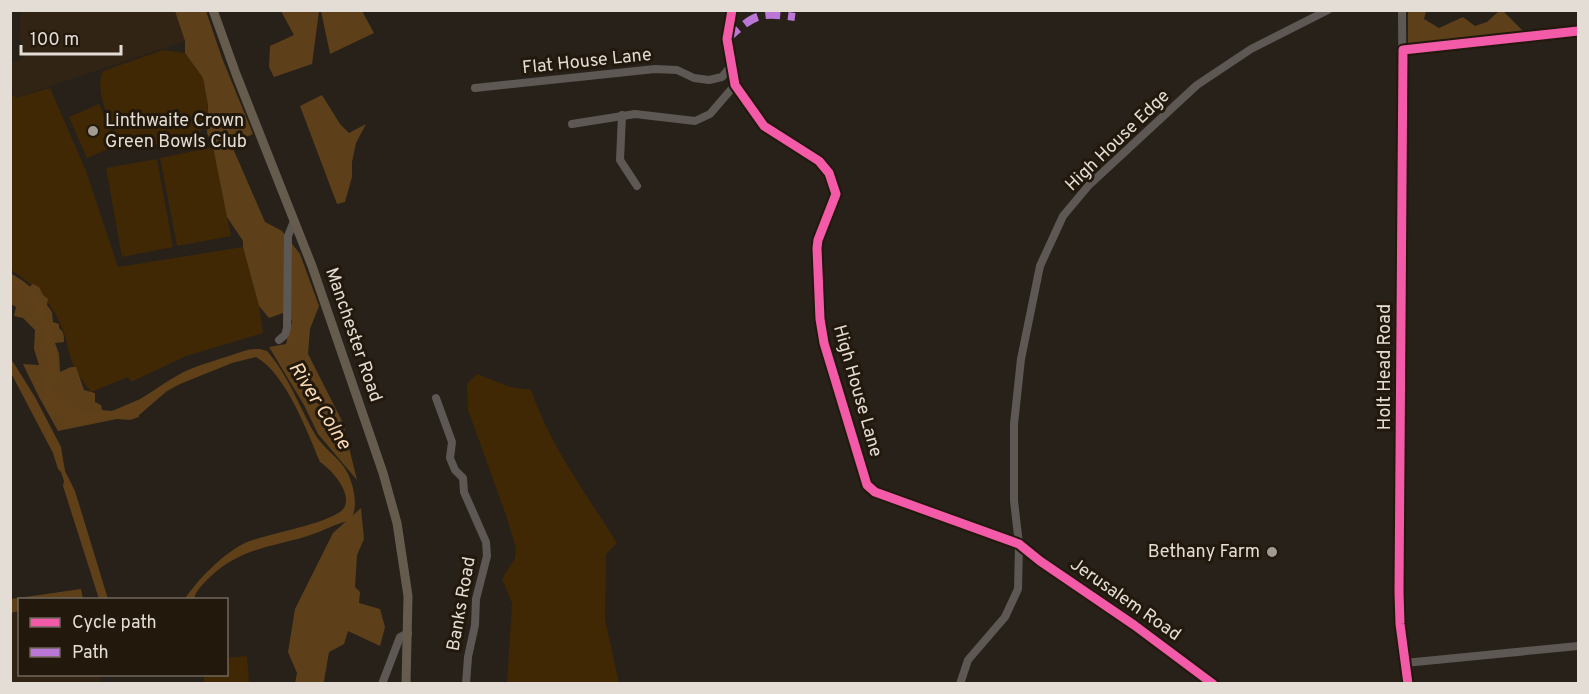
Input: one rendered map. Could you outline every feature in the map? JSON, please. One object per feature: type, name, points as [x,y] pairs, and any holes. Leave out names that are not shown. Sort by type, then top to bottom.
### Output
[{"type":"main road","name":"Manchester Road","points":[[213,10],[312,266],[376,451],[397,523],[408,596],[406,684]]},
{"type":"street","name":"High House Lane","points":[[732,10],[727,39],[735,85],[764,126],[819,161],[829,173],[836,194],[818,240],[820,319],[824,343],[867,485],[875,492],[1019,544]]},
{"type":"street","name":"High House Edge","points":[[960,684],[968,660],[1005,617],[1018,589],[1019,544],[1014,501],[1014,435],[1021,359],[1041,266],[1063,216],[1089,185],[1197,85],[1251,50],[1328,10]]},
{"type":"street","name":"Holt Head Road","points":[[1402,10],[1400,624],[1408,684]]},
{"type":"street","points":[[1403,50],[1578,31]]},
{"type":"street","name":"Flat House Lane","points":[[476,88],[655,69],[676,70],[694,78],[709,80],[722,77],[731,66]]},
{"type":"street","points":[[572,124],[636,114],[695,121],[710,114],[735,85]]},
{"type":"street","points":[[622,115],[620,160],[636,186]]},
{"type":"street","points":[[279,340],[285,335],[287,328],[288,236],[294,222]]},
{"type":"street","name":"Banks Road","points":[[436,398],[452,442],[450,458],[455,470],[463,478],[465,492],[486,542],[487,556],[476,599],[475,625],[468,657],[466,684]]},
{"type":"street","name":"Jerusalem Road","points":[[1019,544],[1213,684]]},
{"type":"street","points":[[382,684],[400,637],[408,633]]},
{"type":"street","points":[[1405,663],[1578,646]]},
{"type":"shaded area","points":[[21,11],[175,11],[185,41],[15,98],[11,85],[10,63],[25,58],[19,35]]},
{"type":"shaded area","points":[[175,11],[206,11],[222,58],[253,134],[231,144],[265,222],[282,231],[300,254],[319,306],[310,329],[308,354],[343,423],[357,480],[318,434],[304,405],[269,347],[286,344],[292,321],[283,313],[269,318],[259,306],[243,241],[227,217],[213,147],[207,133],[208,105],[203,78],[185,53],[185,41]]},
{"type":"shaded area","points":[[281,11],[319,11],[312,64],[274,77],[269,67],[270,46],[294,35]]},
{"type":"shaded area","points":[[321,11],[362,11],[374,33],[330,54]]},
{"type":"shaded area","points":[[1408,11],[1426,11],[1424,19],[1439,28],[1463,17],[1475,26],[1487,22],[1499,11],[1503,11],[1525,33],[1408,45]]},
{"type":"shaded area","points":[[163,50],[185,53],[203,78],[208,105],[205,125],[195,137],[132,148],[121,140],[104,106],[100,87],[103,71]]},
{"type":"shaded area","points":[[50,88],[86,171],[118,267],[243,247],[259,306],[263,333],[186,356],[131,382],[128,377],[91,392],[74,366],[55,313],[36,289],[11,270],[10,97],[16,98]]},
{"type":"shaded area","points":[[322,95],[340,124],[349,133],[366,124],[356,143],[352,177],[345,202],[337,204],[300,106]]},
{"type":"shaded area","name":"Linthwaite Crown Green Bowls Club","points":[[99,104],[117,145],[87,158],[69,117]]},
{"type":"shaded area","points":[[213,147],[231,236],[177,246],[160,158]]},
{"type":"shaded area","points":[[157,159],[173,247],[122,257],[106,168]]},
{"type":"shaded area","points":[[10,273],[29,286],[42,304],[50,326],[54,349],[55,394],[61,402],[73,409],[93,413],[122,408],[193,368],[240,352],[258,349],[267,351],[288,381],[316,436],[347,472],[355,501],[350,521],[235,559],[210,577],[198,590],[194,598],[186,598],[212,568],[237,547],[327,519],[338,513],[344,508],[346,502],[346,495],[340,482],[320,462],[294,404],[277,376],[256,357],[232,363],[180,384],[167,391],[138,416],[80,425],[61,415],[54,408],[55,418],[52,418],[47,410],[44,397],[48,354],[43,330],[34,306],[20,287],[11,281]]},
{"type":"shaded area","points":[[10,279],[26,289],[33,284],[39,287],[48,299],[47,305],[52,312],[53,322],[59,324],[64,336],[64,342],[55,343],[59,354],[60,372],[76,367],[84,390],[95,393],[95,402],[101,405],[102,410],[112,411],[138,400],[139,417],[58,431],[23,364],[39,365],[34,349],[35,330],[23,318],[14,316],[16,307],[11,304]]},
{"type":"shaded area","points":[[10,357],[35,397],[61,447],[65,471],[75,491],[108,598],[99,598],[63,486],[61,472],[11,373]]},
{"type":"shaded area","points":[[477,374],[510,387],[531,390],[558,450],[617,543],[606,554],[605,619],[619,683],[507,683],[512,603],[502,579],[515,558],[516,548],[468,410],[467,384]]},
{"type":"shaded area","points":[[361,508],[364,539],[357,555],[355,587],[360,592],[359,603],[380,609],[385,627],[380,646],[348,631],[344,644],[329,652],[325,683],[295,683],[297,673],[288,652],[295,609],[333,533]]},
{"type":"shaded area","points":[[81,589],[83,598],[18,598]]},
{"type":"shaded area","points":[[18,598],[18,611],[11,613],[11,599]]},
{"type":"shaded area","points":[[18,611],[18,676],[100,676],[102,683],[11,683],[10,613]]},
{"type":"shaded area","points":[[247,656],[249,683],[204,683],[204,676],[228,676],[228,658]]},
{"type":"marked path","points":[[727,39],[744,24],[758,17],[765,15],[795,17]]},
{"type":"cycle path","points":[[732,10],[727,39],[735,85],[764,126],[819,161],[829,173],[836,194],[818,240],[820,319],[824,343],[867,485],[875,492],[1019,544],[1213,684]]},
{"type":"cycle path","points":[[1408,684],[1400,624],[1399,592],[1403,50],[1578,31]]},
{"type":"place","name":"Linthwaite Crown Green Bowls Club","points":[[93,131]]},
{"type":"place","name":"Bethany Farm","points":[[1272,552]]},
{"type":"water label","name":"River Colne","points":[[319,406]]}]
